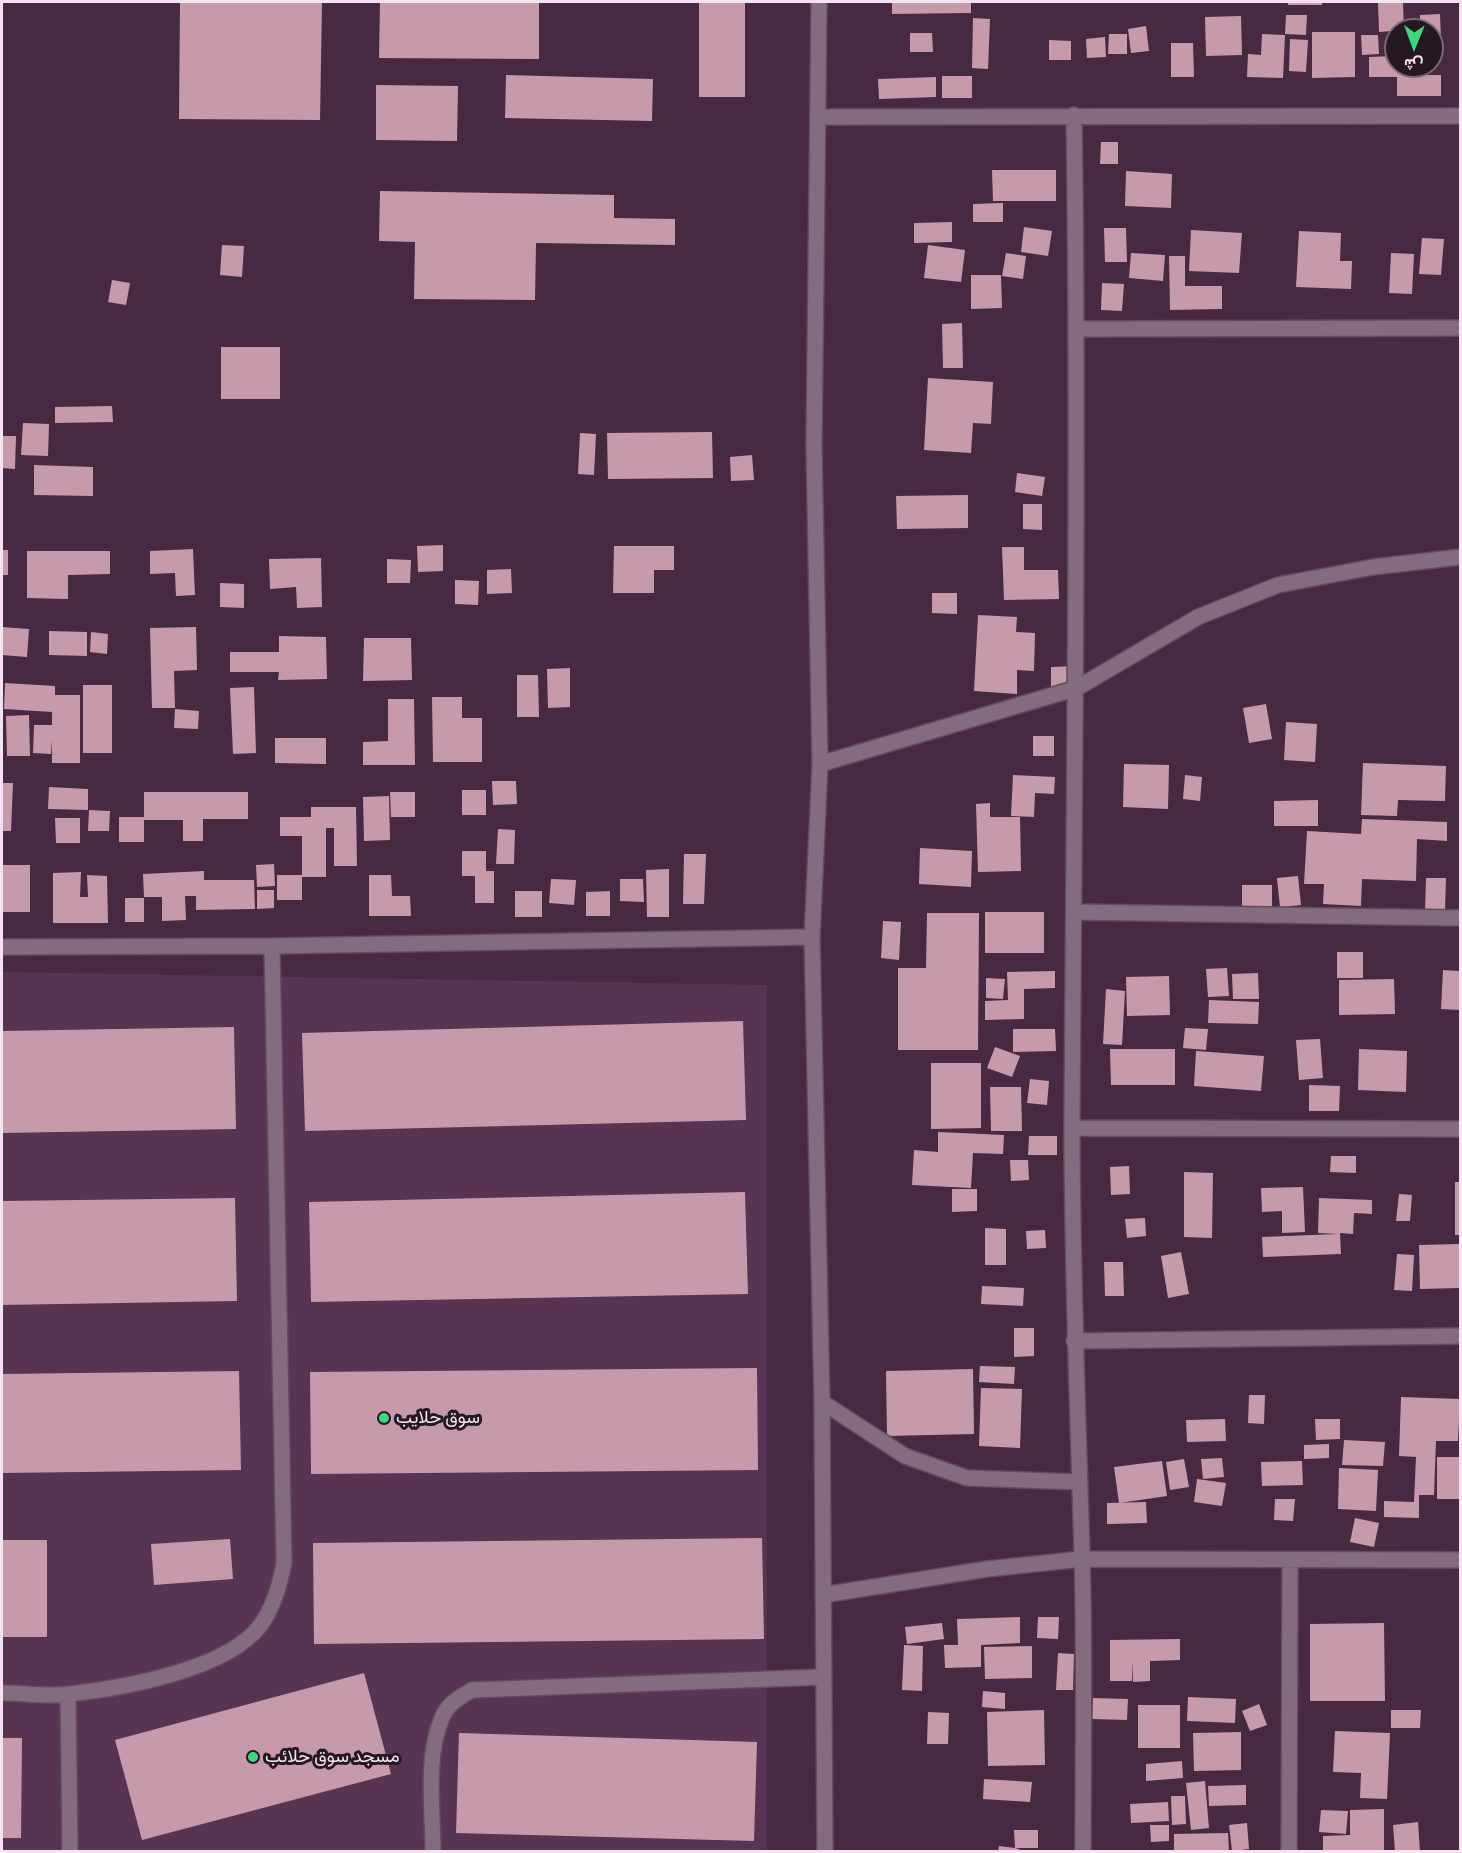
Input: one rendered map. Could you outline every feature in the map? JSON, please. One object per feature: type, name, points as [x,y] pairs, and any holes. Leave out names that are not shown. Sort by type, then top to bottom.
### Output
[{"type":"street","points":[[819,2],[814,446],[820,764],[812,937],[822,1402],[825,1851]]},
{"type":"street","points":[[1074,115],[1077,330],[1077,688],[1072,1128],[1074,1341],[1082,1559],[1083,1851]]},
{"type":"street","points":[[819,117],[1461,116]]},
{"type":"street","points":[[1077,330],[1461,328]]},
{"type":"street","points":[[820,764],[1077,688],[1198,617],[1278,585],[1374,567],[1461,557]]},
{"type":"street","points":[[1076,912],[1461,918]]},
{"type":"street","points":[[2,947],[272,946],[812,937]]},
{"type":"street","points":[[2,1693],[69,1694],[169,1676],[207,1662],[240,1645],[259,1626],[280,1586],[284,1562],[272,946]]},
{"type":"street","points":[[1072,1128],[1461,1129]]},
{"type":"street","points":[[1074,1341],[1461,1336]]},
{"type":"street","points":[[822,1402],[905,1456],[967,1478],[1079,1482]]},
{"type":"street","points":[[823,1595],[987,1569],[1082,1559],[1461,1560]]},
{"type":"street","points":[[1289,1851],[1290,1561]]},
{"type":"street","points":[[433,1851],[433,1750],[442,1716],[455,1700],[472,1690],[823,1677]]},
{"type":"street","points":[[69,1694],[69,1851]]},
{"type":"shaded area","name":"سوق حلايب","points":[[2,972],[767,985],[767,1851],[2,1852]]},
{"type":"building","points":[[180,2],[322,2],[320,120],[179,119]]},
{"type":"building","points":[[380,2],[539,3],[539,59],[379,58]]},
{"type":"building","points":[[699,2],[745,2],[745,97],[699,97]]},
{"type":"building","points":[[892,2],[971,2],[971,13],[892,14]]},
{"type":"building","points":[[1288,2],[1322,2],[1322,5],[1288,5]]},
{"type":"building","points":[[1378,2],[1403,2],[1404,18],[1384,18],[1384,32],[1379,32]]},
{"type":"building","points":[[1440,14],[1440,18],[1420,18],[1420,15]]},
{"type":"building","points":[[1286,15],[1307,15],[1306,35],[1285,34]]},
{"type":"building","points":[[1241,16],[1242,55],[1206,56],[1205,17]]},
{"type":"building","points":[[973,18],[990,19],[988,69],[972,68]]},
{"type":"building","points":[[1146,26],[1149,51],[1131,53],[1128,29]]},
{"type":"building","points":[[1312,32],[1355,32],[1355,77],[1312,78]]},
{"type":"building","points":[[910,33],[932,33],[933,52],[910,52]]},
{"type":"building","points":[[1109,34],[1127,34],[1127,54],[1108,54]]},
{"type":"building","points":[[1262,34],[1285,35],[1283,78],[1247,77],[1248,54],[1261,55]]},
{"type":"building","points":[[1361,35],[1378,35],[1379,54],[1362,55]]},
{"type":"building","points":[[1105,37],[1106,57],[1087,58],[1086,39]]},
{"type":"building","points":[[1290,39],[1308,40],[1306,72],[1289,71]]},
{"type":"building","points":[[1049,40],[1071,41],[1071,60],[1049,60]]},
{"type":"building","points":[[1171,43],[1193,43],[1194,77],[1171,77]]},
{"type":"building","points":[[1384,56],[1384,77],[1369,77],[1369,57]]},
{"type":"building","points":[[506,75],[653,79],[652,121],[505,118]]},
{"type":"building","points":[[942,76],[972,76],[972,98],[942,98]]},
{"type":"building","points":[[936,77],[936,97],[879,99],[878,79]]},
{"type":"building","points":[[1397,78],[1441,78],[1441,96],[1397,96]]},
{"type":"building","points":[[376,85],[458,86],[457,141],[376,140]]},
{"type":"building","points":[[1101,142],[1118,142],[1118,164],[1100,164]]},
{"type":"building","points":[[992,170],[1056,170],[1056,201],[993,201]]},
{"type":"building","points":[[1126,171],[1172,174],[1171,208],[1125,206]]},
{"type":"building","points":[[380,191],[614,195],[614,218],[675,219],[675,245],[536,243],[535,300],[414,299],[415,242],[379,241]]},
{"type":"building","points":[[1003,203],[1003,222],[973,222],[973,204]]},
{"type":"building","points":[[952,222],[952,242],[914,243],[914,223]]},
{"type":"building","points":[[1024,227],[1052,231],[1048,256],[1021,252]]},
{"type":"building","points":[[1104,228],[1126,228],[1127,262],[1105,262]]},
{"type":"building","points":[[1191,230],[1242,233],[1239,273],[1189,271]]},
{"type":"building","points":[[1299,231],[1341,233],[1340,261],[1352,261],[1351,289],[1296,287]]},
{"type":"building","points":[[1422,238],[1444,239],[1441,275],[1419,274]]},
{"type":"building","points":[[222,245],[244,246],[242,277],[220,275]]},
{"type":"building","points":[[928,245],[965,250],[961,282],[924,278]]},
{"type":"building","points":[[1006,253],[1026,256],[1023,279],[1002,276]]},
{"type":"building","points":[[1131,253],[1165,255],[1163,281],[1129,278]]},
{"type":"building","points":[[1391,253],[1414,254],[1412,294],[1389,293]]},
{"type":"building","points":[[1169,256],[1185,256],[1185,286],[1222,286],[1222,309],[1170,310]]},
{"type":"building","points":[[971,275],[1001,275],[1002,308],[971,309]]},
{"type":"building","points":[[112,280],[130,283],[126,305],[108,302]]},
{"type":"building","points":[[1102,283],[1124,284],[1122,311],[1101,310]]},
{"type":"building","points":[[962,323],[963,368],[943,368],[942,324]]},
{"type":"building","points":[[221,347],[280,347],[280,399],[221,399]]},
{"type":"building","points":[[928,378],[993,382],[991,424],[973,423],[971,453],[924,450]]},
{"type":"building","points":[[112,406],[113,422],[55,423],[55,407]]},
{"type":"building","points":[[23,423],[49,424],[48,456],[21,455]]},
{"type":"building","points":[[712,432],[713,478],[608,479],[607,433]]},
{"type":"building","points":[[580,433],[596,434],[594,475],[578,474]]},
{"type":"building","points":[[2,436],[16,436],[15,469],[2,468]]},
{"type":"building","points":[[752,455],[754,480],[731,481],[730,457]]},
{"type":"building","points":[[34,465],[93,467],[93,496],[34,495]]},
{"type":"building","points":[[1017,473],[1045,477],[1042,496],[1015,492]]},
{"type":"building","points":[[968,495],[968,528],[897,529],[896,496]]},
{"type":"building","points":[[1023,504],[1042,504],[1042,530],[1023,529]]},
{"type":"building","points":[[443,545],[443,571],[418,572],[417,546]]},
{"type":"building","points":[[614,546],[674,546],[674,570],[654,570],[654,593],[613,593]]},
{"type":"building","points":[[1002,547],[1024,547],[1024,570],[1058,570],[1059,599],[1004,600]]},
{"type":"building","points":[[193,549],[195,595],[176,596],[175,573],[150,574],[150,551]]},
{"type":"building","points":[[2,550],[8,550],[8,575],[2,575]]},
{"type":"building","points":[[27,551],[110,551],[110,574],[68,575],[68,599],[27,598]]},
{"type":"building","points":[[321,558],[322,607],[297,608],[296,587],[270,589],[269,559]]},
{"type":"building","points":[[387,559],[411,560],[410,583],[387,583]]},
{"type":"building","points":[[511,569],[512,593],[487,594],[487,570]]},
{"type":"building","points":[[455,580],[479,581],[478,605],[455,604]]},
{"type":"building","points":[[220,583],[244,584],[244,608],[220,607]]},
{"type":"building","points":[[932,593],[957,593],[957,614],[932,613]]},
{"type":"building","points":[[978,615],[1017,617],[1016,632],[1035,633],[1034,671],[1017,670],[1017,694],[974,691]]},
{"type":"building","points":[[2,627],[29,629],[27,657],[2,655]]},
{"type":"building","points":[[196,627],[197,670],[174,671],[175,708],[152,708],[150,628]]},
{"type":"building","points":[[49,631],[87,632],[87,656],[49,655]]},
{"type":"building","points":[[91,632],[108,634],[107,654],[90,652]]},
{"type":"building","points":[[279,636],[326,637],[327,679],[278,680],[279,672],[230,672],[230,652],[279,652]]},
{"type":"building","points":[[364,638],[411,638],[412,680],[363,681]]},
{"type":"building","points":[[1074,666],[1074,691],[1051,691],[1051,667]]},
{"type":"building","points":[[570,668],[570,707],[548,708],[547,669]]},
{"type":"building","points":[[517,675],[538,675],[539,717],[517,717]]},
{"type":"building","points":[[5,683],[55,686],[55,695],[80,695],[80,763],[52,763],[52,740],[51,754],[33,753],[34,725],[52,725],[52,712],[4,709]]},
{"type":"building","points":[[83,685],[112,685],[112,753],[83,753]]},
{"type":"building","points":[[254,687],[256,753],[233,754],[230,688]]},
{"type":"building","points":[[432,697],[462,697],[462,718],[482,718],[482,762],[433,762]]},
{"type":"building","points":[[388,699],[414,699],[415,765],[363,765],[363,742],[388,741]]},
{"type":"building","points":[[1266,704],[1272,739],[1249,743],[1243,708]]},
{"type":"building","points":[[175,709],[199,711],[198,729],[174,728]]},
{"type":"building","points":[[29,715],[30,756],[7,756],[6,716]]},
{"type":"building","points":[[1286,722],[1317,724],[1315,762],[1284,760]]},
{"type":"building","points":[[1033,736],[1054,736],[1054,756],[1033,756]]},
{"type":"building","points":[[275,738],[326,738],[326,764],[275,763]]},
{"type":"building","points":[[1363,763],[1446,766],[1445,801],[1398,800],[1397,816],[1361,815]]},
{"type":"building","points":[[1124,764],[1169,765],[1168,809],[1123,807]]},
{"type":"building","points":[[1013,775],[1055,777],[1054,794],[1035,793],[1034,817],[1011,816]]},
{"type":"building","points":[[1185,775],[1202,777],[1200,801],[1183,799]]},
{"type":"building","points":[[492,781],[516,781],[517,804],[493,805]]},
{"type":"building","points":[[2,783],[13,783],[11,831],[2,831]]},
{"type":"building","points":[[49,787],[88,789],[88,810],[48,809]]},
{"type":"building","points":[[462,790],[486,790],[486,815],[462,815]]},
{"type":"building","points":[[144,792],[248,792],[248,819],[203,819],[203,841],[183,841],[183,820],[144,820],[144,842],[119,842],[119,817],[144,817]]},
{"type":"building","points":[[390,792],[415,792],[415,817],[391,817]]},
{"type":"building","points":[[389,796],[390,840],[364,841],[363,797]]},
{"type":"building","points":[[1318,800],[1318,826],[1274,826],[1274,801]]},
{"type":"building","points":[[990,803],[990,817],[1020,817],[1021,871],[978,872],[976,804]]},
{"type":"building","points":[[311,807],[356,807],[357,866],[334,866],[334,828],[326,828],[326,877],[302,877],[302,900],[277,900],[277,875],[302,875],[302,836],[280,836],[280,817],[311,817]]},
{"type":"building","points":[[89,810],[110,811],[109,831],[88,831]]},
{"type":"building","points":[[55,818],[80,818],[80,843],[56,843]]},
{"type":"building","points":[[1362,819],[1447,822],[1447,841],[1417,839],[1416,881],[1362,879],[1361,906],[1323,904],[1324,884],[1304,884],[1307,831],[1361,834]]},
{"type":"building","points":[[498,829],[515,830],[514,864],[496,864]]},
{"type":"building","points":[[920,848],[972,851],[971,887],[919,884]]},
{"type":"building","points":[[462,851],[486,851],[486,871],[494,871],[494,903],[475,903],[475,876],[462,876]]},
{"type":"building","points":[[684,854],[706,854],[704,904],[683,904]]},
{"type":"building","points":[[274,864],[275,886],[257,887],[256,865]]},
{"type":"building","points":[[2,865],[30,865],[30,912],[2,912]]},
{"type":"building","points":[[669,869],[669,917],[647,917],[646,870]]},
{"type":"building","points":[[204,871],[204,880],[254,880],[255,909],[196,910],[196,896],[185,896],[186,920],[162,921],[162,897],[144,897],[143,874]]},
{"type":"building","points":[[81,872],[80,897],[88,897],[87,875],[107,876],[108,923],[53,923],[53,873]]},
{"type":"building","points":[[369,875],[391,875],[392,896],[410,896],[411,916],[369,916]]},
{"type":"building","points":[[1298,876],[1301,905],[1280,907],[1277,878]]},
{"type":"building","points":[[1426,878],[1446,878],[1445,910],[1425,910]]},
{"type":"building","points":[[551,879],[576,880],[574,905],[549,903]]},
{"type":"building","points":[[620,879],[643,879],[644,902],[620,901]]},
{"type":"building","points":[[1242,885],[1272,885],[1272,907],[1242,907]]},
{"type":"building","points":[[257,890],[274,890],[274,908],[257,909]]},
{"type":"building","points":[[515,891],[542,891],[542,917],[515,917]]},
{"type":"building","points":[[610,891],[610,916],[586,916],[586,892]]},
{"type":"building","points":[[125,898],[144,898],[144,922],[125,922]]},
{"type":"building","points":[[985,912],[1044,912],[1044,953],[985,953]]},
{"type":"building","points":[[927,913],[979,913],[978,1050],[898,1050],[898,968],[926,968]]},
{"type":"building","points":[[883,921],[901,922],[899,960],[881,958]]},
{"type":"building","points":[[1337,952],[1363,952],[1363,978],[1337,978]]},
{"type":"building","points":[[1227,968],[1229,996],[1208,997],[1206,969]]},
{"type":"building","points":[[1443,970],[1460,971],[1460,1010],[1441,1009]]},
{"type":"building","points":[[1055,971],[1055,988],[1024,989],[1024,1019],[985,1020],[985,1001],[1008,1000],[1007,972]]},
{"type":"building","points":[[1258,973],[1259,999],[1233,999],[1232,974]]},
{"type":"building","points":[[1169,976],[1170,1015],[1127,1016],[1126,977]]},
{"type":"building","points":[[986,978],[1005,979],[1003,999],[986,998]]},
{"type":"building","points":[[1394,979],[1395,1014],[1339,1015],[1339,980]]},
{"type":"building","points":[[1106,989],[1125,991],[1122,1045],[1103,1044]]},
{"type":"building","points":[[1209,1000],[1259,1002],[1258,1024],[1208,1023]]},
{"type":"building","points":[[743,1021],[746,1120],[305,1131],[302,1033]]},
{"type":"building","points":[[234,1027],[236,1129],[2,1133],[2,1031]]},
{"type":"building","points":[[1185,1028],[1208,1029],[1206,1050],[1183,1048]]},
{"type":"building","points":[[1013,1029],[1055,1029],[1056,1051],[1013,1052]]},
{"type":"building","points":[[1320,1039],[1323,1078],[1299,1080],[1296,1040]]},
{"type":"building","points":[[995,1047],[1020,1056],[1012,1077],[987,1068]]},
{"type":"building","points":[[1110,1049],[1175,1049],[1175,1085],[1111,1085]]},
{"type":"building","points":[[1359,1049],[1407,1051],[1406,1092],[1358,1090]]},
{"type":"building","points":[[1196,1051],[1264,1056],[1261,1091],[1194,1086]]},
{"type":"building","points":[[931,1063],[981,1063],[981,1128],[931,1129]]},
{"type":"building","points":[[1030,1079],[1049,1081],[1047,1105],[1027,1103]]},
{"type":"building","points":[[1309,1085],[1340,1086],[1339,1111],[1309,1111]]},
{"type":"building","points":[[990,1087],[1021,1087],[1022,1131],[991,1131]]},
{"type":"building","points":[[938,1132],[1004,1135],[1003,1154],[973,1153],[971,1188],[912,1185],[914,1150],[938,1152]]},
{"type":"building","points":[[1029,1136],[1057,1136],[1057,1155],[1028,1155]]},
{"type":"building","points":[[1331,1156],[1356,1156],[1356,1173],[1330,1172]]},
{"type":"building","points":[[1010,1160],[1028,1160],[1029,1180],[1011,1181]]},
{"type":"building","points":[[1129,1166],[1130,1194],[1111,1195],[1110,1167]]},
{"type":"building","points":[[1184,1172],[1213,1173],[1212,1238],[1184,1237]]},
{"type":"building","points":[[1455,1182],[1460,1182],[1460,1235],[1455,1235]]},
{"type":"building","points":[[1303,1187],[1305,1232],[1282,1233],[1282,1211],[1262,1212],[1261,1188]]},
{"type":"building","points":[[952,1189],[977,1189],[977,1211],[952,1212]]},
{"type":"building","points":[[745,1192],[748,1294],[311,1302],[309,1202]]},
{"type":"building","points":[[1399,1194],[1412,1195],[1410,1221],[1396,1221]]},
{"type":"building","points":[[235,1198],[237,1301],[2,1305],[2,1201]]},
{"type":"building","points":[[1319,1198],[1372,1200],[1372,1214],[1354,1213],[1353,1234],[1340,1233],[1341,1254],[1263,1257],[1262,1237],[1338,1234],[1318,1233]]},
{"type":"building","points":[[1145,1218],[1146,1236],[1127,1238],[1125,1219]]},
{"type":"building","points":[[985,1228],[1006,1229],[1006,1265],[985,1265]]},
{"type":"building","points":[[1045,1230],[1046,1248],[1027,1249],[1026,1231]]},
{"type":"building","points":[[1460,1244],[1460,1288],[1420,1289],[1419,1245]]},
{"type":"building","points":[[1181,1252],[1189,1294],[1168,1298],[1161,1256]]},
{"type":"building","points":[[1397,1254],[1414,1255],[1412,1291],[1394,1290]]},
{"type":"building","points":[[1104,1262],[1123,1262],[1124,1296],[1105,1296]]},
{"type":"building","points":[[982,1286],[1024,1288],[1023,1306],[981,1304]]},
{"type":"building","points":[[1014,1328],[1034,1328],[1034,1356],[1014,1357]]},
{"type":"building","points":[[980,1366],[1015,1367],[1014,1384],[979,1382]]},
{"type":"building","points":[[757,1368],[758,1470],[311,1474],[310,1372]]},
{"type":"building","points":[[973,1369],[974,1434],[887,1436],[886,1371]]},
{"type":"building","points":[[239,1371],[241,1470],[2,1473],[2,1374]]},
{"type":"building","points":[[981,1388],[1022,1389],[1020,1448],[979,1446]]},
{"type":"building","points":[[1249,1395],[1265,1395],[1264,1424],[1248,1423]]},
{"type":"building","points":[[1401,1397],[1460,1399],[1458,1441],[1436,1441],[1434,1495],[1419,1495],[1419,1518],[1384,1517],[1384,1501],[1414,1502],[1416,1457],[1399,1456]]},
{"type":"building","points":[[1225,1419],[1226,1441],[1187,1442],[1186,1420]]},
{"type":"building","points":[[1315,1419],[1340,1419],[1340,1439],[1316,1440]]},
{"type":"building","points":[[1344,1440],[1385,1442],[1383,1466],[1342,1465]]},
{"type":"building","points":[[1329,1444],[1329,1458],[1304,1459],[1304,1445]]},
{"type":"building","points":[[1437,1457],[1460,1457],[1460,1499],[1437,1499]]},
{"type":"building","points":[[1222,1458],[1224,1477],[1203,1479],[1201,1459]]},
{"type":"building","points":[[1184,1459],[1189,1487],[1170,1490],[1166,1462]]},
{"type":"building","points":[[1162,1461],[1167,1496],[1119,1503],[1114,1467]]},
{"type":"building","points":[[1302,1461],[1303,1485],[1262,1486],[1261,1462]]},
{"type":"building","points":[[1339,1468],[1378,1470],[1376,1511],[1338,1509]]},
{"type":"building","points":[[1197,1479],[1226,1483],[1222,1506],[1194,1502]]},
{"type":"building","points":[[1275,1499],[1295,1499],[1293,1521],[1274,1520]]},
{"type":"building","points":[[1146,1502],[1147,1523],[1107,1524],[1107,1503]]},
{"type":"building","points":[[1355,1518],[1379,1523],[1374,1547],[1350,1542]]},
{"type":"building","points":[[762,1538],[764,1639],[314,1644],[313,1543]]},
{"type":"building","points":[[230,1539],[233,1579],[154,1585],[151,1544]]},
{"type":"building","points":[[2,1540],[47,1540],[47,1637],[2,1637]]},
{"type":"building","points":[[1020,1617],[1020,1643],[981,1645],[981,1667],[945,1668],[944,1645],[958,1645],[957,1619]]},
{"type":"building","points":[[1038,1617],[1059,1617],[1058,1639],[1037,1638]]},
{"type":"building","points":[[942,1623],[944,1639],[907,1644],[905,1627]]},
{"type":"building","points":[[1384,1623],[1385,1701],[1310,1701],[1310,1624]]},
{"type":"building","points":[[1180,1639],[1180,1660],[1150,1661],[1150,1681],[1133,1682],[1133,1661],[1132,1681],[1110,1681],[1110,1640]]},
{"type":"building","points":[[904,1645],[923,1646],[922,1691],[902,1690]]},
{"type":"building","points":[[1032,1646],[1032,1678],[985,1679],[984,1647]]},
{"type":"building","points":[[1058,1653],[1074,1654],[1073,1690],[1056,1690]]},
{"type":"building","name":"مسجد سوق حلائب","points":[[364,1673],[391,1774],[142,1840],[115,1740]]},
{"type":"building","points":[[983,1691],[1005,1693],[1005,1709],[982,1707]]},
{"type":"building","points":[[1188,1697],[1236,1699],[1235,1723],[1187,1721]]},
{"type":"building","points":[[1093,1698],[1128,1699],[1127,1720],[1092,1719]]},
{"type":"building","points":[[1259,1704],[1267,1725],[1250,1731],[1242,1711]]},
{"type":"building","points":[[1138,1705],[1180,1705],[1180,1748],[1138,1748]]},
{"type":"building","points":[[1044,1710],[1045,1765],[988,1766],[987,1712]]},
{"type":"building","points":[[1391,1710],[1421,1710],[1420,1728],[1391,1728]]},
{"type":"building","points":[[928,1712],[949,1713],[948,1744],[927,1744]]},
{"type":"building","points":[[1335,1731],[1390,1733],[1387,1799],[1360,1798],[1361,1773],[1333,1772]]},
{"type":"building","points":[[1241,1732],[1241,1770],[1194,1771],[1193,1733]]},
{"type":"building","points":[[459,1733],[757,1742],[754,1841],[456,1833]]},
{"type":"building","points":[[2,1738],[22,1738],[21,1838],[2,1838]]},
{"type":"building","points":[[1182,1761],[1183,1778],[1146,1781],[1146,1764]]},
{"type":"building","points":[[984,1779],[1032,1782],[1030,1802],[983,1799]]},
{"type":"building","points":[[1205,1781],[1209,1828],[1191,1830],[1186,1783]]},
{"type":"building","points":[[1246,1785],[1246,1805],[1209,1806],[1208,1786]]},
{"type":"building","points":[[1171,1796],[1185,1796],[1186,1824],[1172,1825]]},
{"type":"building","points":[[1168,1802],[1169,1821],[1131,1823],[1130,1804]]},
{"type":"building","points":[[1384,1809],[1384,1852],[1323,1852],[1323,1836],[1350,1835],[1350,1810]]},
{"type":"building","points":[[1321,1810],[1348,1811],[1346,1834],[1319,1832]]},
{"type":"building","points":[[1418,1822],[1420,1852],[1395,1852],[1393,1825]]},
{"type":"building","points":[[1247,1823],[1249,1849],[1232,1851],[1229,1825]]},
{"type":"building","points":[[1150,1825],[1169,1825],[1169,1841],[1151,1842]]},
{"type":"building","points":[[1014,1830],[1038,1830],[1038,1848],[1015,1848]]},
{"type":"building","points":[[1228,1833],[1229,1852],[1174,1852],[1174,1834]]},
{"type":"building","points":[[999,1846],[1027,1852],[998,1852]]},
{"type":"place","name":"سوق حلايب","points":[[384,1418]]},
{"type":"place","name":"مسجد سوق حلائب","points":[[253,1757]]}]
